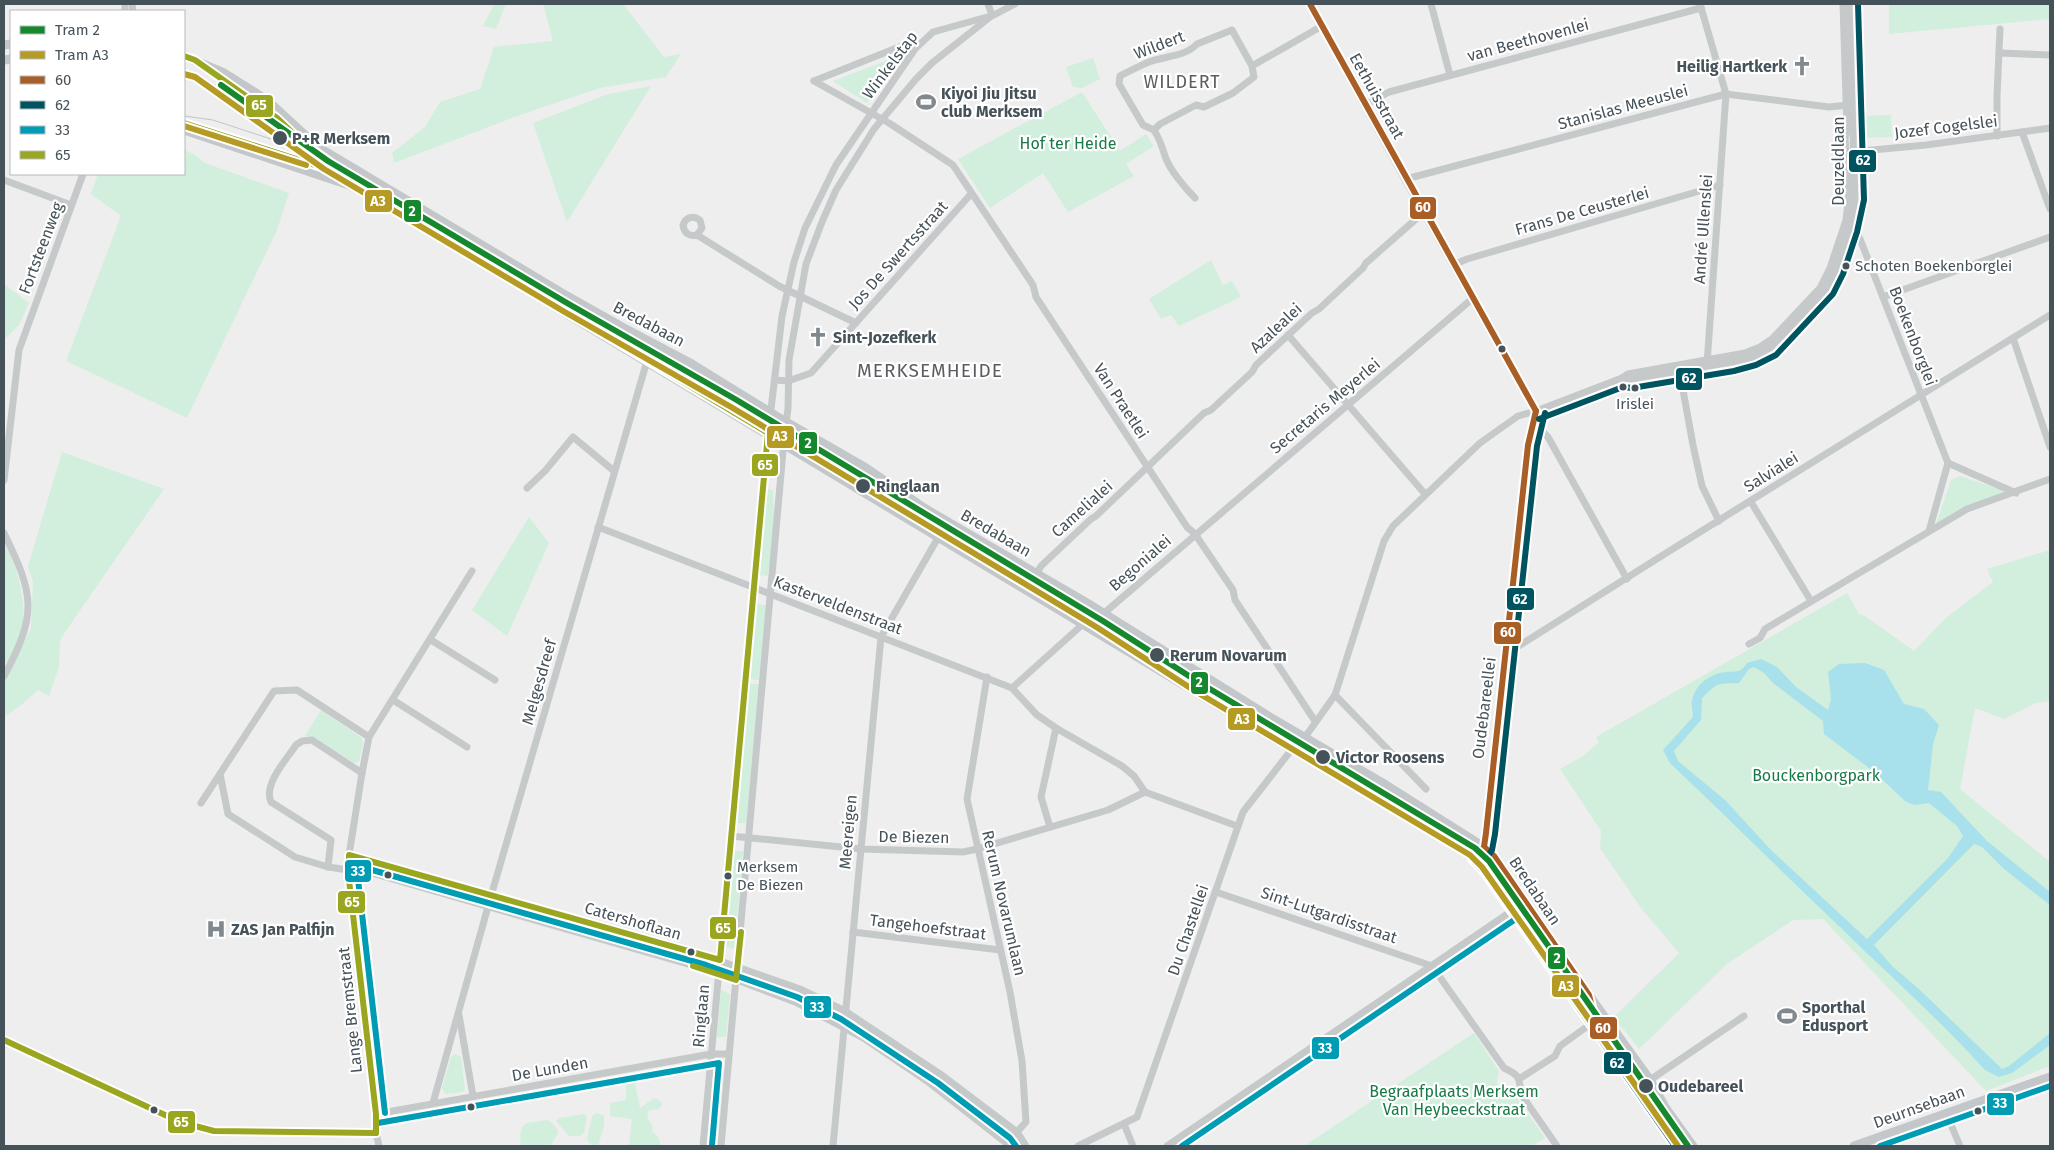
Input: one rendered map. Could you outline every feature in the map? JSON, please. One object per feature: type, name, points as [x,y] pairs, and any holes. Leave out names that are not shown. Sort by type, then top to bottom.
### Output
[{"type":"main road","name":"Eethuisstraat","points":[[1310,4],[1453,265],[1536,411]]},
{"type":"main road","name":"Bredabaan","points":[[185,56],[224,73],[267,100],[318,147],[567,296],[692,364],[786,422],[866,468],[924,508],[1037,573],[1304,738],[1386,785],[1484,847],[1494,856],[1650,1080],[1665,1107],[1692,1146]]},
{"type":"main road","name":"Bredabaan","points":[[185,130],[358,189],[768,433],[1292,749],[1475,856],[1585,1010],[1592,1023],[1678,1146]]},
{"type":"main road","name":"Oudebareellei","points":[[1484,847],[1531,429],[1536,411]]},
{"type":"main road","points":[[1475,856],[1484,847]]},
{"type":"main road","name":"Deurnsebaan","points":[[1854,1146],[2050,1077]]},
{"type":"street","points":[[988,4],[991,16]]},
{"type":"street","name":"Winkelstap","points":[[787,290],[796,254],[817,200],[836,165],[870,113],[923,39],[933,32],[991,16],[1015,4]]},
{"type":"street","points":[[1431,4],[1450,75]]},
{"type":"street","name":"Deuzeldlaan","points":[[1425,494],[1480,442],[1518,416],[1536,411],[1628,374],[1753,357],[1770,348],[1825,290],[1835,271],[1855,199],[1854,151],[1849,105],[1843,4]]},
{"type":"street","name":"Deuzeldlaan","points":[[1846,229],[1849,194],[1846,152],[1849,105],[1849,4]]},
{"type":"street","name":"van Beethovenlei","points":[[1366,105],[1389,92],[1701,6]]},
{"type":"street","name":"André Ullenslei","points":[[1701,6],[1726,94],[1707,363]]},
{"type":"street","name":"Winkelstap","points":[[800,297],[806,264],[836,190],[881,119],[902,94],[932,64],[991,16]]},
{"type":"street","points":[[1154,130],[1160,124],[1196,105],[1204,107],[1233,93],[1254,76],[1252,66],[1322,26]]},
{"type":"street","points":[[1998,136],[1997,96],[2000,29]]},
{"type":"street","name":"Wildert","points":[[1195,198],[1185,188],[1165,156],[1163,147],[1154,130],[1143,124],[1118,84],[1120,76],[1151,61],[1162,60],[1193,49],[1197,44],[1232,30],[1252,66]]},
{"type":"street","name":"Winkelstap","points":[[870,113],[814,81],[909,43]]},
{"type":"street","points":[[1999,53],[2050,55]]},
{"type":"street","name":"Stanislas Meeuslei","points":[[1406,179],[1726,94],[1829,106],[1849,105]]},
{"type":"street","name":"Van Praetlei","points":[[870,113],[953,165],[1033,284],[1036,297],[1187,527],[1195,534],[1233,590],[1235,600],[1316,721]]},
{"type":"street","name":"Jozef Cogelslei","points":[[1846,152],[1926,145],[2050,128]]},
{"type":"street","points":[[2022,132],[2050,209]]},
{"type":"street","name":"Fortsteenweg","points":[[4,480],[19,350],[83,175]]},
{"type":"street","points":[[4,180],[71,205]]},
{"type":"street","name":"Frans De Ceusterlei","points":[[1453,265],[1467,258],[1720,185]]},
{"type":"street","name":"Jos De Swertsstraat","points":[[775,380],[788,381],[811,373],[971,194]]},
{"type":"street","name":"Azalealei","points":[[1148,467],[1204,413],[1211,410],[1245,378],[1256,365],[1312,312],[1319,310],[1366,263],[1424,212]]},
{"type":"street","name":"Boekenborglei","points":[[1846,229],[1855,231],[1860,239],[1901,339],[1948,464]]},
{"type":"street","points":[[697,235],[787,290],[856,323]]},
{"type":"street","points":[[1883,297],[2050,237]]},
{"type":"street","name":"Ringlaan","points":[[703,1146],[752,587],[778,342],[787,290]]},
{"type":"street","name":"Ringlaan","points":[[721,1146],[788,409],[788,381],[792,339],[800,297]]},
{"type":"street","name":"Secretaris Meyerlei","points":[[1195,534],[1472,299]]},
{"type":"street","name":"Salvialei","points":[[1506,650],[1514,649],[2050,315]]},
{"type":"street","points":[[1288,335],[1425,494]]},
{"type":"street","points":[[2013,338],[2050,447]]},
{"type":"street","name":"Melgesdreef","points":[[434,1103],[491,896],[647,361]]},
{"type":"street","points":[[1679,368],[1702,486],[1718,521]]},
{"type":"street","points":[[1531,429],[1543,432],[1548,437],[1627,579]]},
{"type":"street","points":[[527,488],[545,471],[573,437],[614,471]]},
{"type":"street","points":[[1929,531],[1948,464],[2016,493]]},
{"type":"street","name":"Camelialei","points":[[1037,573],[1040,566],[1148,467]]},
{"type":"street","points":[[1749,644],[1762,635],[1765,629],[1811,600],[1968,509],[2050,479]]},
{"type":"street","name":"Du Chastellei","points":[[1124,1124],[1136,1117],[1243,812],[1292,749],[1304,738],[1335,695],[1384,542],[1393,526],[1425,494]]},
{"type":"street","points":[[1751,502],[1811,600]]},
{"type":"street","name":"Kasterveldenstraat","points":[[598,527],[1012,688]]},
{"type":"street","points":[[4,533],[24,578],[28,598],[27,617],[22,640],[4,676]]},
{"type":"street","name":"Begonialei","points":[[1103,614],[1195,534]]},
{"type":"street","name":"Meereigen","points":[[834,1146],[881,637],[939,536]]},
{"type":"street","name":"Lange Bremstraat","points":[[379,1146],[376,1133],[376,1114],[348,870],[362,773],[369,737],[431,640],[472,571]]},
{"type":"street","points":[[1084,624],[1012,688],[1037,716],[1122,766],[1134,776],[1146,792],[1237,826]]},
{"type":"street","points":[[431,640],[495,680]]},
{"type":"street","name":"Rerum Novarumlaan","points":[[987,677],[967,799],[1010,992],[1022,1060],[1026,1122],[1016,1132]]},
{"type":"street","points":[[200,803],[274,691],[298,690],[369,737]]},
{"type":"street","points":[[1335,695],[1426,789]]},
{"type":"street","points":[[393,700],[467,747]]},
{"type":"street","points":[[1050,827],[1041,797],[1056,728]]},
{"type":"street","points":[[328,867],[331,840],[271,802],[269,791],[274,779],[296,745],[302,741],[312,740],[362,773]]},
{"type":"street","points":[[220,774],[228,814],[295,857],[328,867],[348,870]]},
{"type":"street","name":"De Biezen","points":[[731,836],[861,849],[963,852],[1108,810],[1146,792]]},
{"type":"street","name":"Catershoflaan","points":[[349,855],[491,896],[602,925],[720,960],[800,989],[846,1011],[943,1076],[1016,1132],[1026,1146]]},
{"type":"street","name":"Catershoflaan","points":[[348,870],[374,874],[719,973],[795,1002],[866,1039],[927,1081],[1009,1145],[1016,1132]]},
{"type":"street","name":"Sint-Lutgardisstraat","points":[[1216,892],[1432,966]]},
{"type":"street","points":[[1167,1146],[1525,902]]},
{"type":"street","name":"Tangehoefstraat","points":[[853,932],[1000,950]]},
{"type":"street","points":[[1432,966],[1504,1068],[1516,1074],[1523,1097],[1557,1146]]},
{"type":"street","points":[[761,989],[765,977]]},
{"type":"street","name":"Melgesdreef","points":[[459,1011],[473,1096]]},
{"type":"street","points":[[1650,1080],[1744,1016]]},
{"type":"street","points":[[1519,1079],[1555,1056],[1560,1046],[1592,1023]]},
{"type":"street","points":[[4,1040],[180,1122],[197,1128],[230,1132],[376,1133]]},
{"type":"street","name":"De Lunden","points":[[376,1114],[711,1054],[729,1054]]},
{"type":"street","points":[[1946,1113],[1960,1146]]},
{"type":"street","points":[[1078,1146],[1124,1124],[1133,1146]]},
{"type":"green space","points":[[494,4],[506,4],[496,29],[483,26]]},
{"type":"green space","points":[[543,4],[623,4],[664,57],[681,54],[666,77],[600,88],[517,116],[394,163],[392,153],[425,127],[440,102],[480,89],[494,47],[553,41]]},
{"type":"green space","points":[[1889,4],[2050,4],[2050,19],[1889,34]]},
{"type":"green space","points":[[898,56],[901,60],[867,103],[833,81]]},
{"type":"green space","points":[[1093,58],[1100,79],[1082,88],[1073,87],[1066,67]]},
{"type":"green space","points":[[651,86],[567,222],[533,123],[608,94]]},
{"type":"green space","name":"Hof ter Heide","points":[[1082,92],[1120,151],[1146,134],[1154,146],[1126,164],[1134,176],[1068,212],[1043,173],[990,208],[958,159]]},
{"type":"green space","points":[[1891,115],[1892,137],[1862,138],[1861,116]]},
{"type":"green space","points":[[185,150],[194,154],[205,163],[289,193],[277,230],[187,418],[66,361],[121,216],[91,194],[98,175],[185,175]]},
{"type":"green space","points":[[1211,260],[1223,285],[1232,281],[1241,297],[1179,326],[1171,315],[1161,319],[1149,299]]},
{"type":"green space","points":[[4,284],[29,303],[19,325],[4,340]]},
{"type":"green space","points":[[62,452],[164,489],[60,641],[59,667],[49,696],[38,690],[4,717],[4,680],[31,628],[33,583],[28,566]]},
{"type":"green space","points":[[1960,476],[2002,490],[2005,496],[1935,527],[1951,480]]},
{"type":"green space","points":[[767,489],[773,490],[774,517],[768,576],[758,575]]},
{"type":"green space","points":[[529,517],[549,543],[507,636],[472,610]]},
{"type":"green space","points":[[4,539],[17,574],[24,611],[20,640],[4,667]]},
{"type":"green space","name":"Bouckenborgpark","points":[[2050,550],[2050,701],[2036,703],[2004,719],[1975,708],[1960,789],[2050,862],[2050,1066],[1986,1091],[1823,919],[1793,920],[1727,964],[1639,1049],[1614,1017],[1679,953],[1641,908],[1600,848],[1601,831],[1560,769],[1583,756],[1599,742],[1596,737],[1847,593],[1859,614],[1865,616],[1914,651],[1947,617],[1993,582],[1987,569]]},
{"type":"green space","points":[[756,604],[766,605],[759,680],[749,679]]},
{"type":"green space","points":[[749,684],[759,684],[746,823],[737,823]]},
{"type":"green space","points":[[321,710],[362,738],[363,745],[359,762],[354,763],[316,738],[305,736]]},
{"type":"green space","points":[[734,851],[743,851],[734,949],[725,946]]},
{"type":"green space","points":[[721,990],[730,994],[726,1037],[717,1037]]},
{"type":"green space","points":[[857,1022],[1009,1130],[1009,1135],[1004,1136],[939,1086],[856,1028]]},
{"type":"green space","name":"Begraafplaats Merksem Van Heybeeckstraat","points":[[1474,1033],[1499,1071],[1497,1083],[1504,1095],[1516,1097],[1545,1138],[1532,1146],[1304,1146]]},
{"type":"green space","points":[[455,1054],[461,1057],[465,1089],[462,1092],[445,1094],[442,1088],[451,1057]]},
{"type":"green space","points":[[714,1068],[724,1069],[717,1146],[707,1146]]},
{"type":"green space","points":[[634,1078],[640,1108],[654,1098],[662,1104],[659,1109],[649,1110],[647,1118],[653,1126],[652,1131],[659,1138],[660,1146],[629,1146],[632,1119],[610,1116],[610,1103],[626,1100],[626,1085]]},
{"type":"green space","points":[[596,1113],[604,1116],[604,1126],[598,1146],[592,1146],[587,1139],[592,1116]]},
{"type":"green space","points":[[584,1114],[587,1117],[584,1133],[580,1136],[569,1136],[556,1121],[559,1118]]},
{"type":"green space","points":[[547,1120],[558,1130],[550,1146],[521,1146],[520,1135],[522,1127],[527,1123]]},
{"type":"water","points":[[1761,659],[1777,667],[1796,687],[1828,710],[1831,699],[1828,672],[1839,664],[1865,663],[1884,670],[1904,704],[1924,709],[1939,725],[1933,744],[1928,790],[1941,792],[1987,841],[2050,892],[2050,905],[2004,869],[1982,847],[1974,844],[1874,945],[1892,966],[1920,990],[2002,1069],[2009,1066],[2050,1033],[2050,1045],[2012,1073],[1999,1077],[1985,1070],[1933,1016],[1670,763],[1663,750],[1693,717],[1692,701],[1696,689],[1710,677],[1741,670],[1747,663]],"holes":[[[1754,667],[1764,673],[1773,683],[1823,721],[1824,734],[1873,771],[1905,801],[1914,805],[1929,803],[1957,826],[1963,836],[1948,858],[1867,939],[1771,850],[1725,800],[1678,761],[1674,751],[1701,720],[1702,698],[1715,686],[1739,683],[1749,669]]]},
{"type":"tram line","name":"A3","points":[[185,74],[195,77],[324,169],[563,311],[731,407],[1098,628],[1195,691],[1470,855],[1482,867],[1678,1146]]},
{"type":"tram line","name":"2","points":[[221,85],[328,161],[567,303],[735,399],[1103,621],[1200,683],[1475,848],[1489,861],[1688,1146]]},
{"type":"tram line","points":[[185,116],[213,120],[277,141]]},
{"type":"tram line","name":"A3","points":[[185,126],[306,165]]},
{"type":"transit line","name":"60","points":[[1310,4],[1536,411]]},
{"type":"transit line","name":"62","points":[[1539,419],[1623,387],[1632,388],[1734,371],[1756,365],[1776,355],[1833,294],[1843,274],[1857,232],[1864,200],[1858,4]]},
{"type":"transit line","name":"65","points":[[185,56],[195,60],[277,118],[302,142],[330,162]]},
{"type":"transit line","name":"65","points":[[185,123],[346,175],[566,306],[593,328],[768,433],[720,960],[349,855],[349,880],[376,1114],[376,1133]]},
{"type":"transit line","name":"60","points":[[1479,853],[1484,847],[1486,833],[1528,445],[1536,411]]},
{"type":"transit line","name":"62","points":[[1486,859],[1492,850],[1495,834],[1537,446],[1545,413]]},
{"type":"transit line","name":"60","points":[[1484,847],[1494,856],[1589,995],[1594,1015],[1686,1146]]},
{"type":"transit line","name":"62","points":[[1472,859],[1484,872],[1675,1146]]},
{"type":"transit line","name":"33","points":[[385,1113],[358,866],[706,965],[797,997],[841,1019],[938,1083],[1010,1138],[1016,1146]]},
{"type":"transit line","name":"33","points":[[1182,1146],[1523,914],[1643,1085],[1658,1112],[1682,1146]]},
{"type":"transit line","name":"65","points":[[693,966],[736,980],[741,932]]},
{"type":"transit line","name":"65","points":[[4,1040],[180,1122],[214,1131],[376,1133]]},
{"type":"transit line","name":"33","points":[[378,1123],[719,1063],[712,1145]]},
{"type":"transit line","name":"33","points":[[1880,1146],[2050,1086]]},
{"type":"place","name":"Heilig Hartkerk","points":[[1802,66]]},
{"type":"place","name":"Kiyoi Jiu Jitsu club Merksem","points":[[926,102]]},
{"type":"place","name":"P+R Merksem","points":[[280,138]]},
{"type":"place","name":"Schoten Boekenborglei","points":[[1846,266]]},
{"type":"place","name":"Sint-Jozefkerk","points":[[818,337]]},
{"type":"place","name":"Irislei","points":[[1635,388]]},
{"type":"place","name":"Ringlaan","points":[[863,486]]},
{"type":"place","name":"Rerum Novarum","points":[[1157,655]]},
{"type":"place","name":"Victor Roosens","points":[[1323,757]]},
{"type":"place","name":"Merksem De Biezen","points":[[728,876]]},
{"type":"place","name":"ZAS Jan Palfijn","points":[[216,929]]},
{"type":"place","name":"Sporthal Edusport","points":[[1787,1016]]},
{"type":"place","name":"Oudebareel","points":[[1646,1086]]},
{"type":"district","name":"WILDERT","points":[[1182,82]]},
{"type":"district","name":"MERKSEMHEIDE","points":[[930,370]]}]
